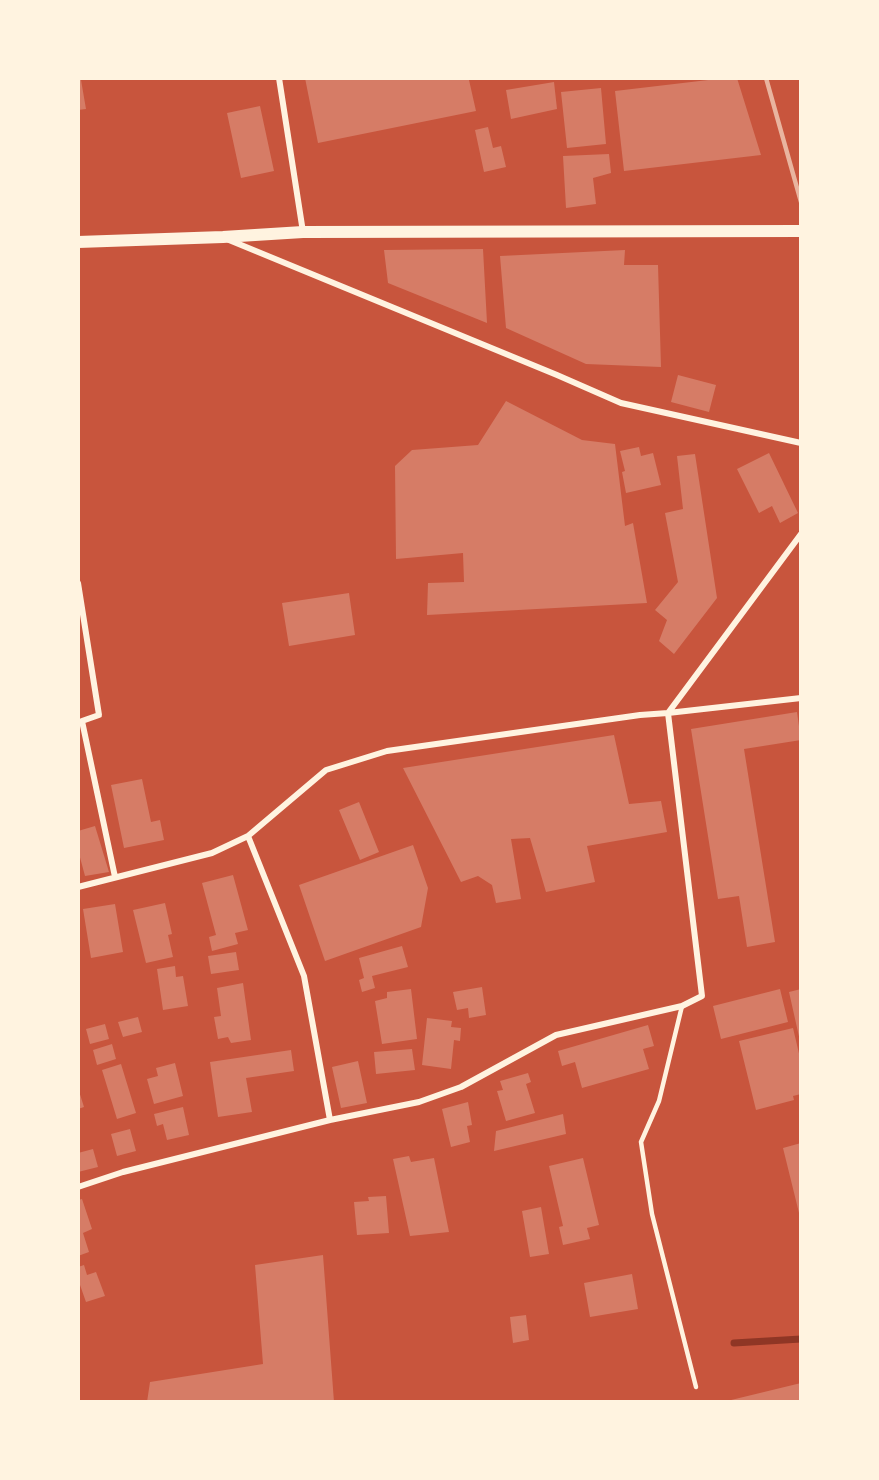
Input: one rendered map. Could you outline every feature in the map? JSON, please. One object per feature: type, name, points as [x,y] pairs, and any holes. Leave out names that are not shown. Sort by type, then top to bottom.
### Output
[{"type":"main road","points":[[78,242],[303,232],[801,231]]},
{"type":"street","points":[[279,78],[303,232]]},
{"type":"street","points":[[223,237],[621,403],[801,442]]},
{"type":"street","points":[[78,1187],[123,1172],[330,1120],[419,1102],[461,1087],[556,1035],[682,1006],[702,996],[668,713],[801,534]]},
{"type":"street","points":[[78,583],[99,715],[82,721],[116,877]]},
{"type":"street","points":[[78,887],[212,852],[248,836],[326,770],[387,752],[640,715],[801,698]]},
{"type":"street","points":[[248,836],[304,976],[330,1120]]},
{"type":"lane","points":[[682,1006],[659,1101],[641,1142],[652,1214],[696,1386]]},
{"type":"building","points":[[305,78],[475,78],[469,80],[476,111],[318,143]]},
{"type":"building","points":[[737,78],[761,155],[624,171],[615,91]]},
{"type":"building","points":[[78,80],[81,80],[86,109],[78,110]]},
{"type":"building","points":[[554,82],[557,109],[511,119],[506,90]]},
{"type":"building","points":[[601,88],[606,144],[567,148],[561,92]]},
{"type":"building","points":[[260,106],[274,171],[241,178],[227,113]]},
{"type":"building","points":[[488,127],[493,148],[501,146],[506,167],[484,172],[475,130]]},
{"type":"building","points":[[609,154],[611,173],[593,178],[596,204],[566,208],[563,156]]},
{"type":"building","points":[[483,249],[487,323],[388,283],[384,250]]},
{"type":"building","points":[[625,250],[624,265],[658,265],[661,367],[586,364],[506,328],[500,256]]},
{"type":"building","points":[[678,375],[716,385],[709,412],[671,402]]},
{"type":"building","points":[[506,401],[582,440],[615,444],[625,526],[633,523],[647,603],[427,615],[428,583],[464,582],[463,553],[396,559],[395,466],[412,450],[478,445]]},
{"type":"building","points":[[639,447],[641,456],[653,453],[661,485],[626,493],[622,472],[625,471],[620,451]]},
{"type":"building","points":[[769,453],[798,513],[780,523],[772,506],[759,513],[737,469]]},
{"type":"building","points":[[695,454],[717,598],[674,654],[659,641],[667,620],[655,610],[678,582],[665,513],[683,509],[677,456]]},
{"type":"building","points":[[349,593],[355,635],[289,646],[282,603]]},
{"type":"building","points":[[797,712],[801,740],[744,749],[775,942],[747,947],[739,896],[718,899],[691,729]]},
{"type":"building","points":[[614,735],[629,804],[661,801],[667,832],[587,846],[595,882],[546,892],[530,838],[511,839],[521,899],[496,903],[492,885],[478,876],[461,882],[403,768]]},
{"type":"building","points":[[142,779],[151,822],[160,820],[164,840],[124,848],[111,785]]},
{"type":"building","points":[[359,802],[379,852],[360,860],[339,810]]},
{"type":"building","points":[[95,826],[109,872],[85,876],[78,850],[78,831]]},
{"type":"building","points":[[413,845],[428,888],[421,927],[325,961],[299,885]]},
{"type":"building","points":[[233,875],[248,930],[235,933],[238,944],[212,951],[209,937],[216,935],[202,883]]},
{"type":"building","points":[[165,903],[172,934],[168,935],[173,957],[146,963],[133,910]]},
{"type":"building","points":[[115,904],[123,952],[91,958],[83,909]]},
{"type":"building","points":[[402,946],[408,967],[372,976],[375,988],[362,992],[359,980],[364,978],[359,958]]},
{"type":"building","points":[[236,952],[239,970],[211,974],[208,956]]},
{"type":"building","points":[[175,966],[176,977],[183,976],[188,1006],[163,1010],[157,969]]},
{"type":"building","points":[[243,983],[251,1040],[231,1043],[228,1037],[218,1039],[214,1017],[221,1016],[217,988]]},
{"type":"building","points":[[482,987],[486,1015],[469,1018],[468,1008],[457,1010],[453,992]]},
{"type":"building","points":[[411,989],[417,1039],[382,1044],[375,1001],[387,998],[387,992]]},
{"type":"building","points":[[780,989],[788,1022],[721,1039],[713,1006]]},
{"type":"building","points":[[801,989],[801,1041],[800,1041],[789,992]]},
{"type":"building","points":[[138,1017],[142,1032],[123,1037],[118,1022]]},
{"type":"building","points":[[427,1018],[452,1021],[451,1027],[461,1028],[460,1041],[454,1040],[451,1069],[422,1065]]},
{"type":"building","points":[[105,1024],[109,1039],[90,1044],[86,1029]]},
{"type":"building","points":[[648,1025],[654,1046],[643,1049],[649,1069],[582,1088],[575,1062],[562,1066],[558,1051]]},
{"type":"building","points":[[793,1028],[801,1062],[801,1094],[793,1096],[794,1100],[756,1110],[739,1041]]},
{"type":"building","points":[[112,1044],[116,1059],[97,1065],[93,1050]]},
{"type":"building","points":[[412,1049],[415,1070],[376,1074],[374,1052]]},
{"type":"building","points":[[291,1050],[294,1071],[246,1078],[252,1112],[218,1117],[210,1062]]},
{"type":"building","points":[[358,1061],[367,1103],[341,1108],[332,1067]]},
{"type":"building","points":[[175,1063],[183,1096],[154,1104],[147,1079],[158,1076],[156,1068]]},
{"type":"building","points":[[121,1064],[136,1113],[117,1119],[102,1070]]},
{"type":"building","points":[[528,1073],[531,1082],[526,1084],[535,1113],[506,1121],[497,1091],[503,1090],[500,1081]]},
{"type":"building","points":[[78,1088],[84,1107],[78,1109]]},
{"type":"building","points":[[468,1102],[472,1125],[467,1126],[470,1142],[451,1147],[442,1109]]},
{"type":"building","points":[[183,1107],[189,1135],[167,1140],[163,1124],[157,1126],[154,1114]]},
{"type":"building","points":[[563,1114],[566,1134],[494,1151],[496,1131]]},
{"type":"building","points":[[130,1129],[136,1151],[117,1156],[111,1134]]},
{"type":"building","points":[[801,1143],[801,1217],[800,1217],[783,1148]]},
{"type":"building","points":[[93,1149],[98,1167],[78,1172],[78,1153]]},
{"type":"building","points":[[409,1156],[411,1162],[434,1158],[449,1232],[410,1236],[393,1159]]},
{"type":"building","points":[[583,1158],[599,1225],[587,1228],[590,1239],[563,1245],[559,1227],[563,1226],[549,1166]]},
{"type":"building","points":[[386,1196],[389,1233],[357,1235],[354,1202],[369,1201],[368,1197]]},
{"type":"building","points":[[82,1199],[92,1229],[83,1233],[89,1252],[78,1256],[78,1200]]},
{"type":"building","points":[[541,1207],[549,1254],[530,1257],[522,1211]]},
{"type":"building","points":[[323,1255],[334,1402],[147,1402],[150,1382],[263,1364],[255,1265]]},
{"type":"building","points":[[84,1265],[87,1275],[96,1272],[105,1296],[86,1302],[80,1285],[78,1285],[78,1267]]},
{"type":"building","points":[[632,1274],[638,1309],[590,1317],[584,1283]]},
{"type":"building","points":[[526,1315],[529,1340],[513,1343],[510,1317]]},
{"type":"building","points":[[801,1383],[801,1402],[727,1402],[727,1401]]},
{"type":"waterway","points":[[734,1343],[801,1339]]},
{"type":"railway","points":[[766,78],[801,202]]}]
